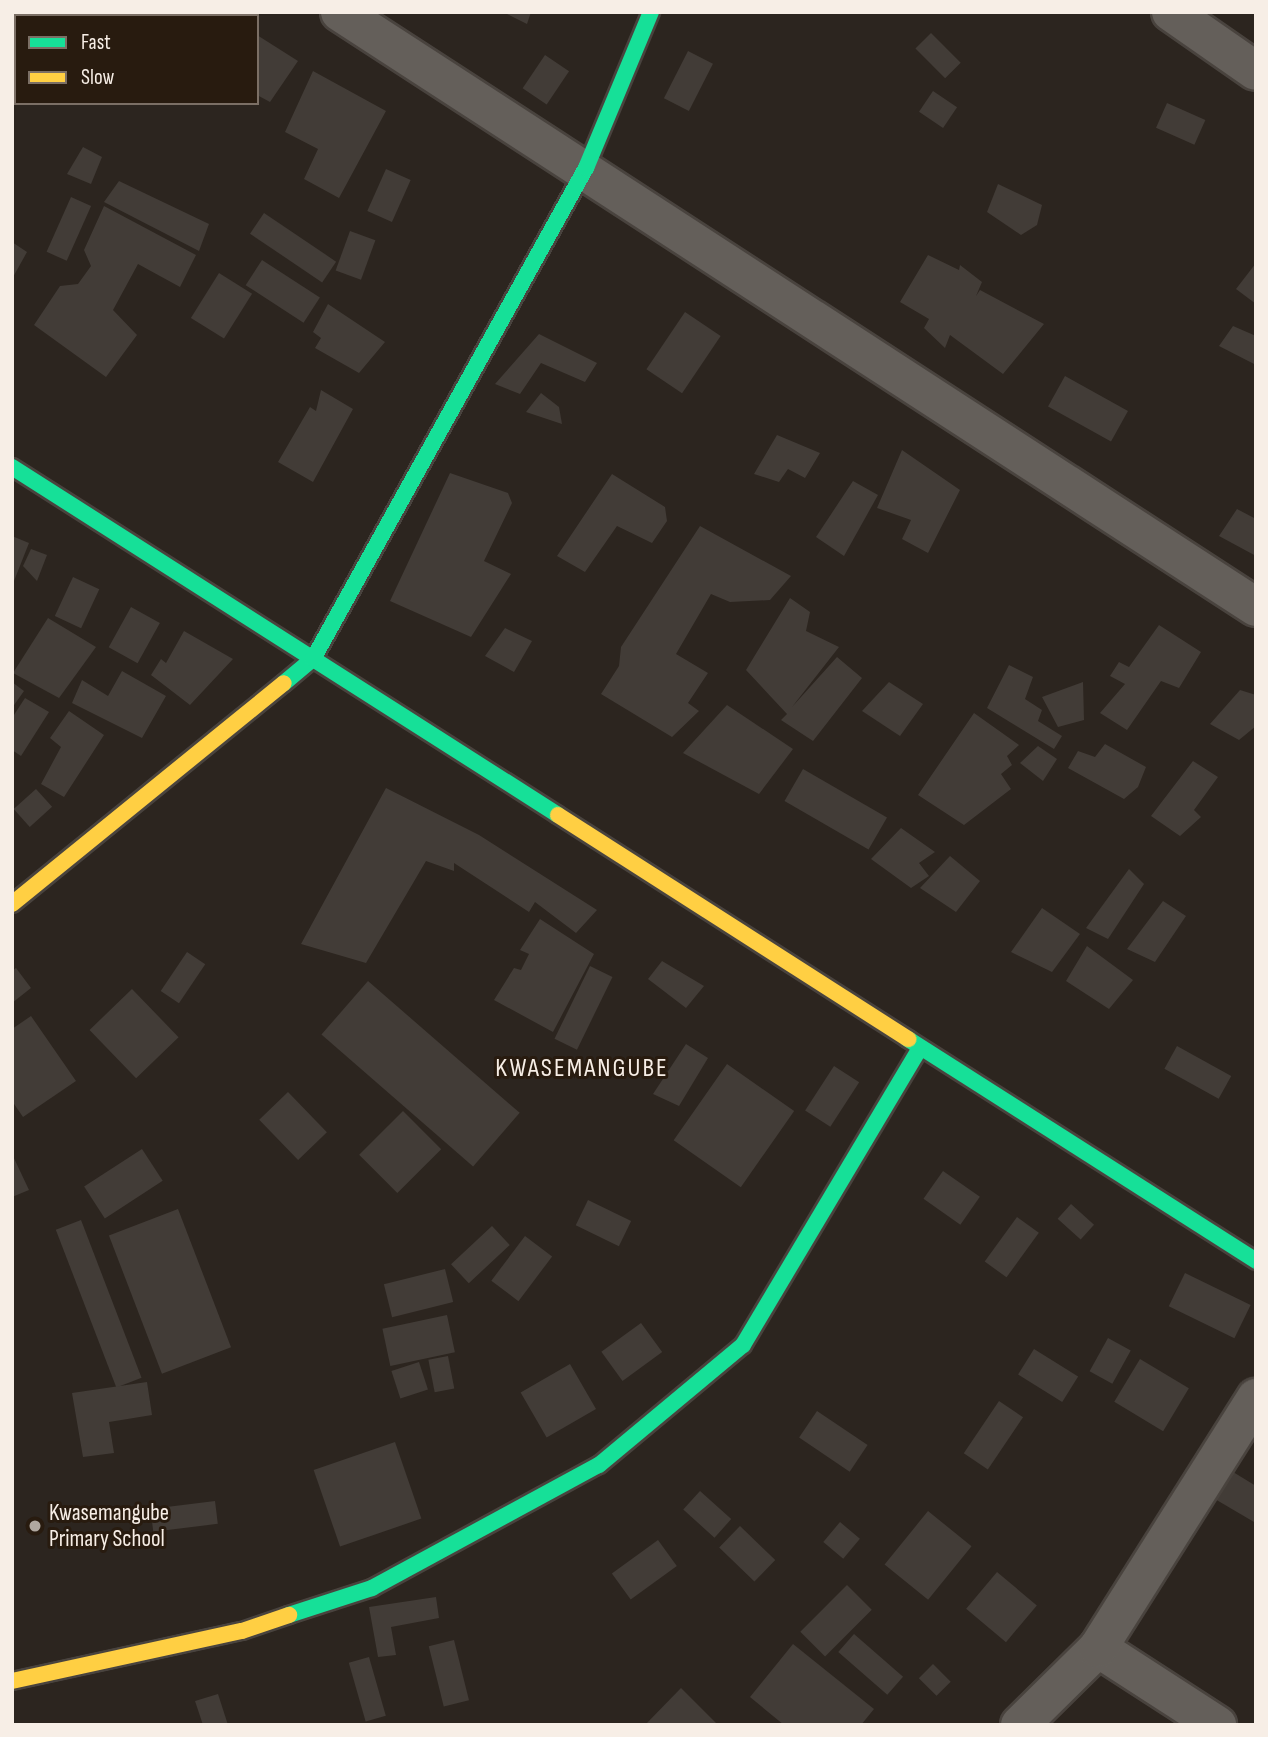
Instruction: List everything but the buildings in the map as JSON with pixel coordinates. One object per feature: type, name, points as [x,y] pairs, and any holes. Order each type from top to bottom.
[{"type":"street","points":[[340,12],[586,168],[1256,607]]},
{"type":"street","points":[[12,904],[313,660],[586,168],[651,12]]},
{"type":"street","points":[[1171,12],[1256,71]]},
{"type":"street","points":[[12,467],[1256,1261]]},
{"type":"street","points":[[12,1681],[242,1631],[372,1588],[599,1465],[743,1345],[920,1048]]},
{"type":"street","points":[[1020,1725],[1098,1648],[1256,1398]]},
{"type":"street","points":[[1098,1648],[1217,1725]]},
{"type":"traffic: fast","points":[[284,683],[313,659],[586,168],[651,12]]},
{"type":"traffic: fast","points":[[12,467],[558,815]]},
{"type":"traffic: fast","points":[[908,1039],[1256,1261]]},
{"type":"traffic: fast","points":[[289,1615],[372,1588],[599,1465],[743,1345],[920,1048]]},
{"type":"traffic: slow","points":[[12,904],[284,683]]},
{"type":"traffic: slow","points":[[558,815],[908,1039]]},
{"type":"traffic: slow","points":[[12,1681],[242,1631],[289,1615]]},
{"type":"place","name":"Kwasemangube Primary School","points":[[35,1526]]},
{"type":"district","name":"KWASEMANGUBE","points":[[582,1069]]}]
